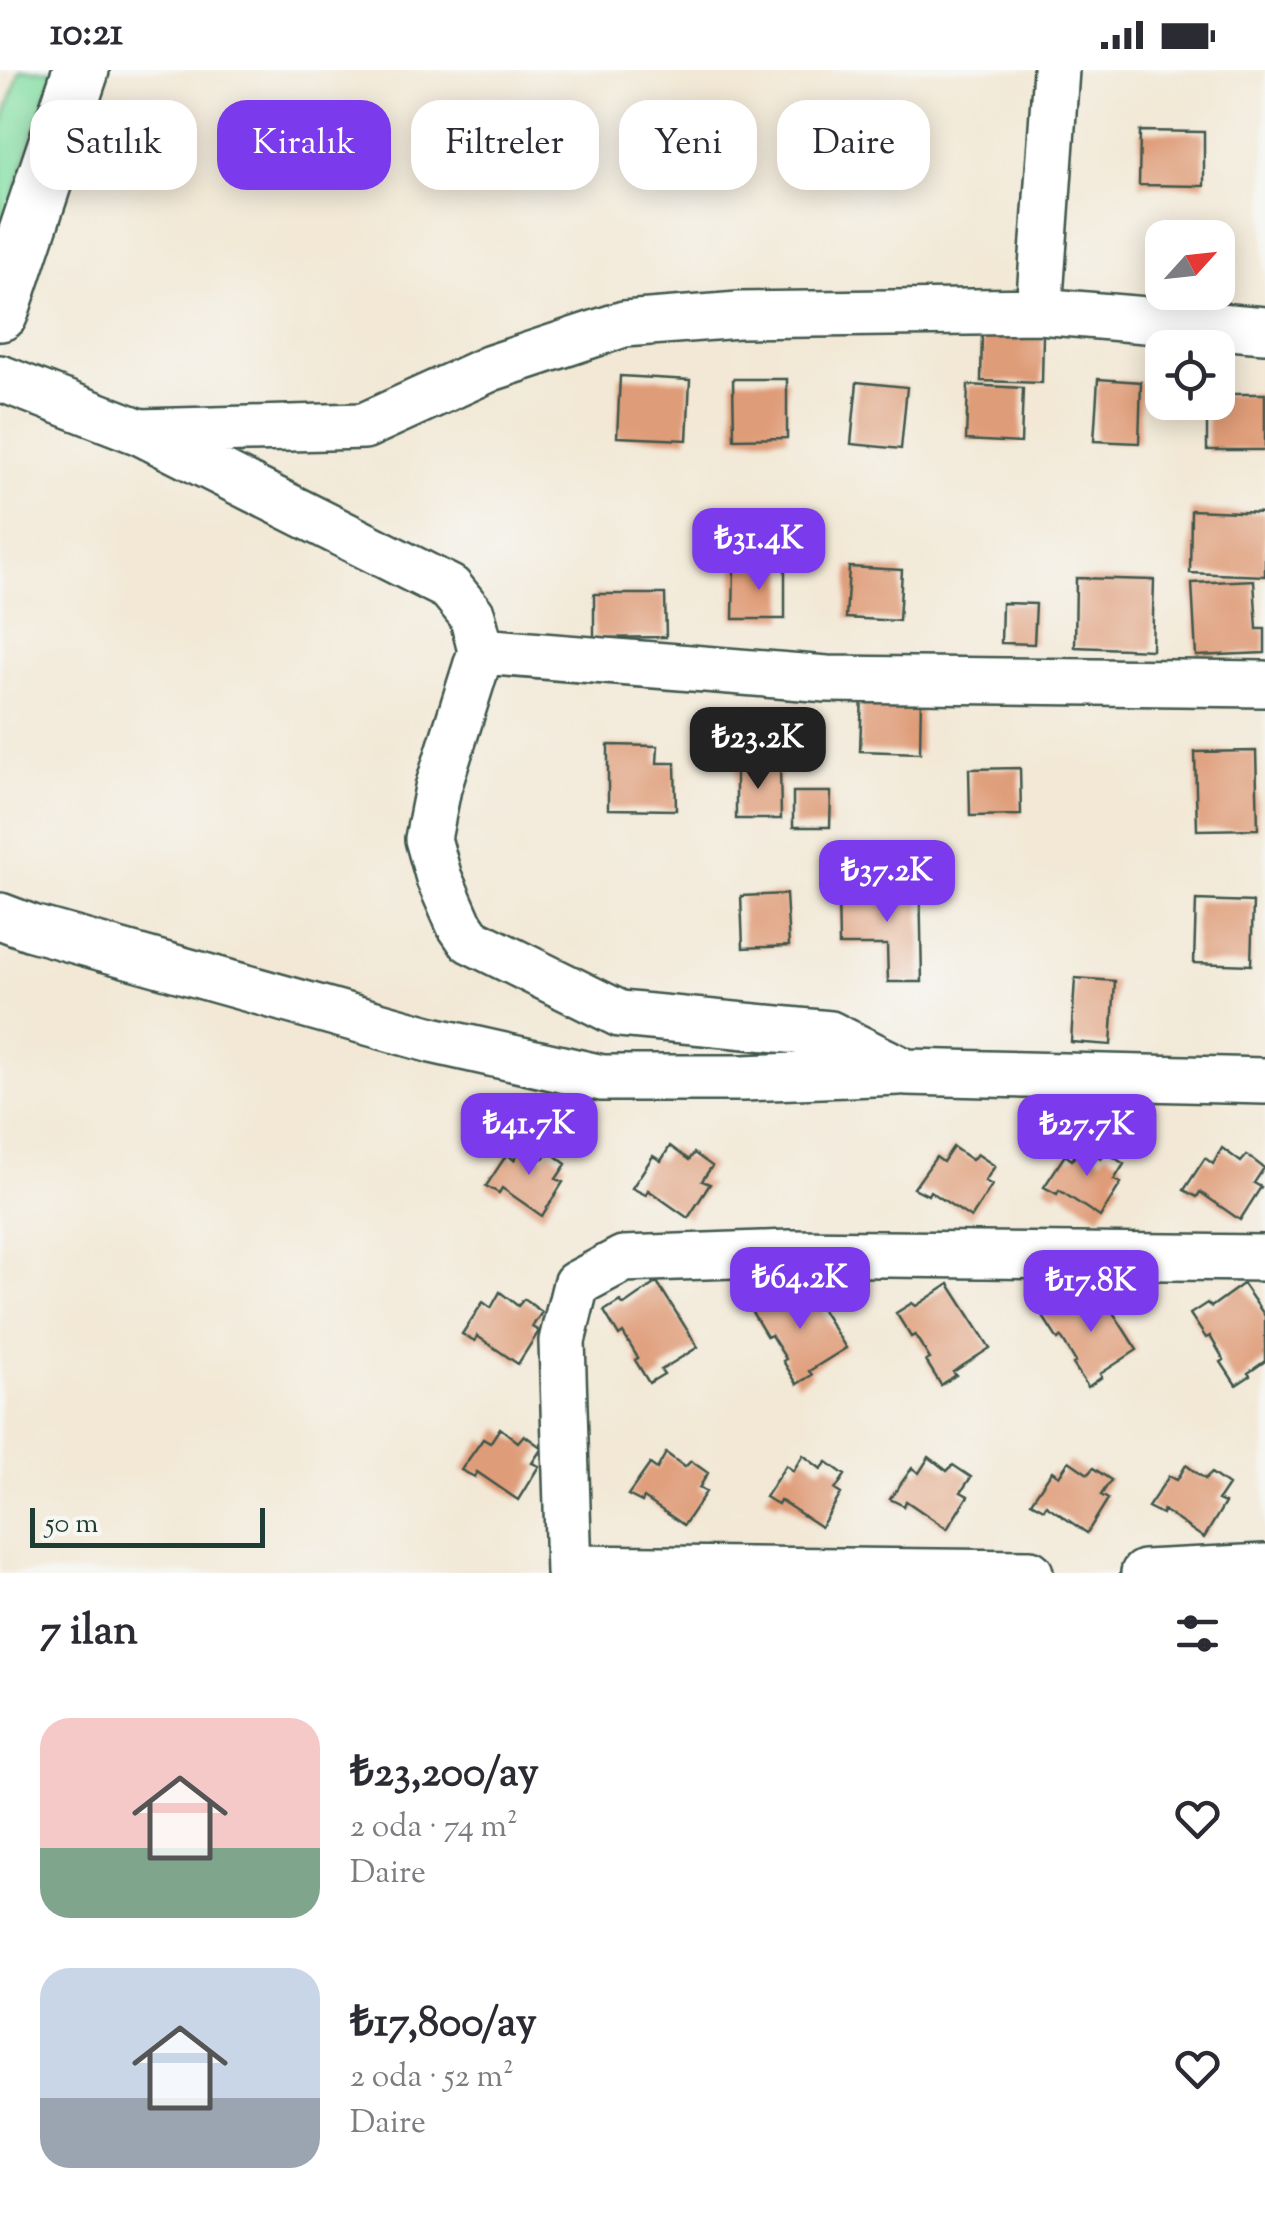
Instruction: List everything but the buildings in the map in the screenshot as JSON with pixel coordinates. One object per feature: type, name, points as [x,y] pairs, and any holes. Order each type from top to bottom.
[{"type":"main road","points":[[0,313],[81,70]]},
{"type":"street","points":[[1038,311],[1056,70]]},
{"type":"street","points":[[140,432],[364,426],[491,368],[624,324],[740,314],[1038,311],[1265,330]]},
{"type":"street","points":[[0,378],[140,432],[450,588],[472,615],[482,651],[438,788],[428,839],[439,878],[470,940],[620,1014],[830,1034],[906,1072]]},
{"type":"street","points":[[482,651],[827,679],[1265,684]]},
{"type":"street","points":[[8,919],[432,1040],[602,1078],[906,1072],[1265,1081]]},
{"type":"street","points":[[1030,1573],[569,1570],[562,1341],[576,1284],[624,1259],[790,1252],[1265,1258]]},
{"type":"street","points":[[1144,1573],[1265,1567]]},
{"type":"green space","points":[[20,70],[54,70],[44,100],[30,100],[30,144],[0,237],[0,130]]}]
